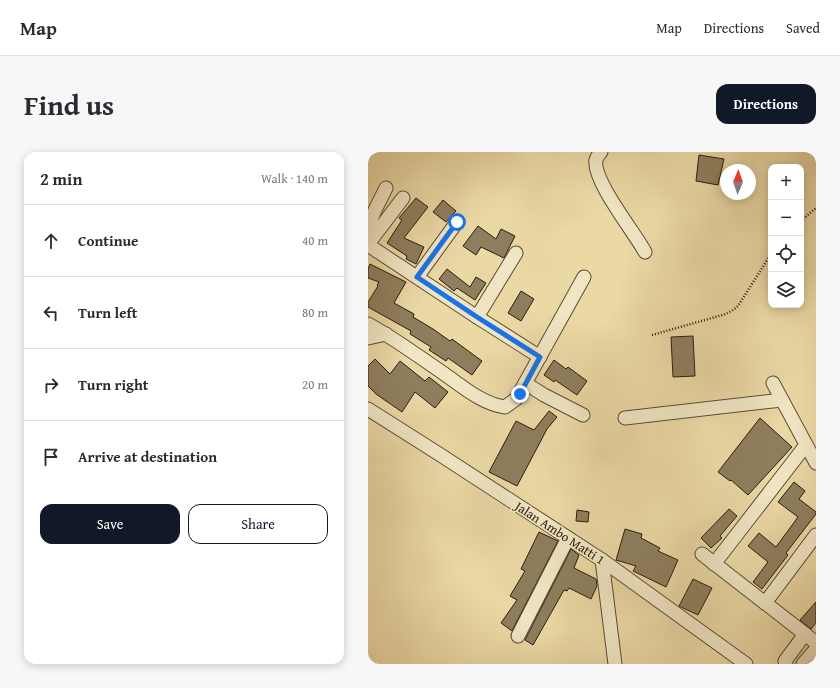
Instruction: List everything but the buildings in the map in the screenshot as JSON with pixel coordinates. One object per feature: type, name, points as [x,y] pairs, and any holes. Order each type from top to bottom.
[{"type":"street","points":[[601,152],[596,159],[598,175],[618,212],[645,252]]},
{"type":"street","points":[[368,227],[386,188]]},
{"type":"street","points":[[403,198],[368,245],[540,357]]},
{"type":"street","points":[[417,277],[457,222]]},
{"type":"street","points":[[477,317],[516,253]]},
{"type":"street","points":[[368,324],[386,334],[471,393],[497,406],[505,407],[516,399],[584,277]]},
{"type":"street","points":[[368,338],[386,334]]},
{"type":"street","points":[[525,383],[582,415]]},
{"type":"street","points":[[773,384],[816,463]]},
{"type":"street","points":[[625,418],[782,400]]},
{"type":"street","name":"Jalan Ambo Matti 1","points":[[368,409],[602,560],[746,664]]},
{"type":"street","points":[[714,564],[806,444]]},
{"type":"street","points":[[765,603],[816,535]]},
{"type":"street","points":[[518,636],[568,538]]},
{"type":"street","points":[[702,554],[816,643]]},
{"type":"street","points":[[602,560],[615,664]]},
{"type":"street","points":[[786,664],[785,661],[805,634]]},
{"type":"street","points":[[803,664],[816,649]]},
{"type":"path","points":[[804,218],[816,208]]},
{"type":"path","points":[[652,335],[726,314],[733,310],[738,306],[768,259]]},
{"type":"route","points":[[457,222],[417,277],[540,357],[520,394]]}]
